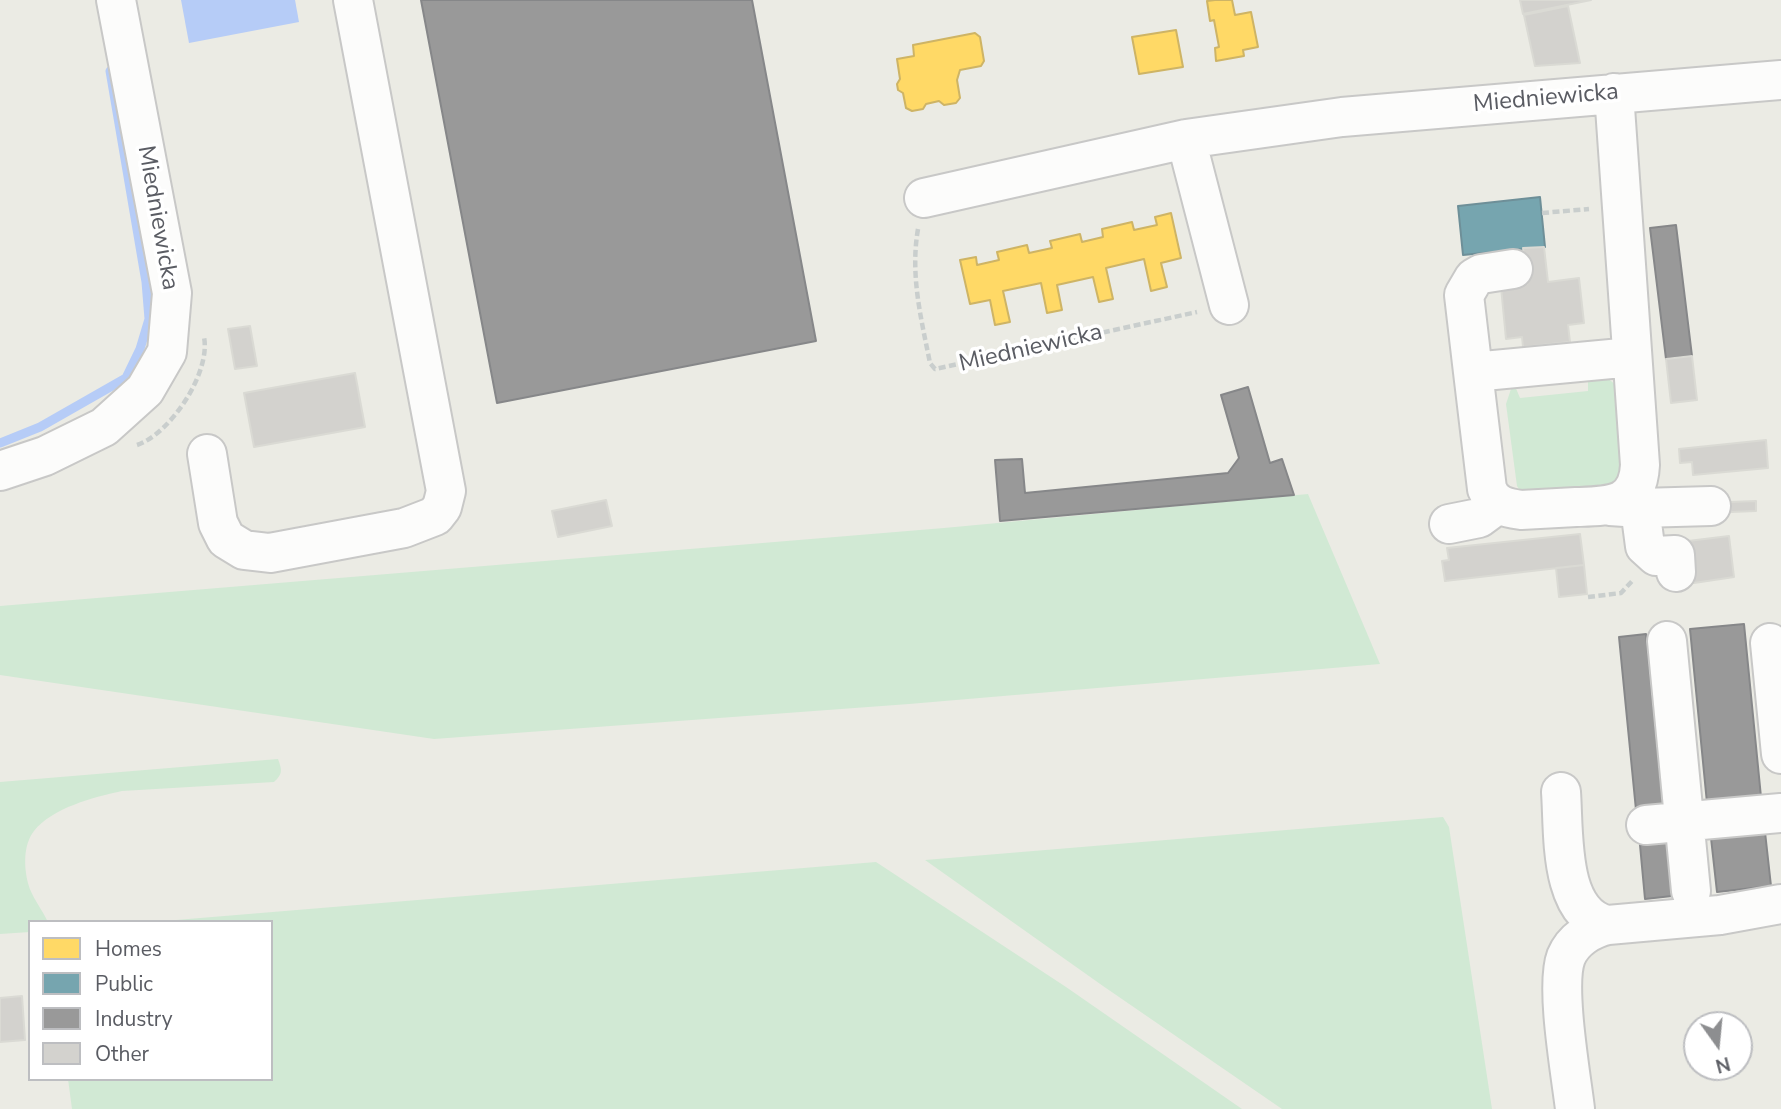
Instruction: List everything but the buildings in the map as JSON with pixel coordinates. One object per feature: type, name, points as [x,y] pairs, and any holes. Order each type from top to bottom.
[{"type":"street","name":"Miedniewicka","points":[[0,471],[45,456],[104,427],[145,390],[167,352],[172,293],[116,0]]},
{"type":"street","points":[[207,454],[218,523],[226,539],[244,550],[270,553],[404,528],[435,516],[442,507],[446,491],[353,0]]},
{"type":"street","name":"Miedniewicka","points":[[924,198],[1186,139],[1342,117],[1781,80]]},
{"type":"street","points":[[1614,93],[1640,472],[1633,490],[1623,500],[1647,549],[1666,564]]},
{"type":"street","points":[[1186,139],[1229,305]]},
{"type":"street","points":[[1513,269],[1481,274],[1474,278],[1464,295],[1487,489],[1498,504],[1521,510],[1711,506]]},
{"type":"street","points":[[1473,372],[1632,357]]},
{"type":"street","points":[[1449,524],[1479,518],[1498,504]]},
{"type":"street","points":[[1667,640],[1692,891]]},
{"type":"street","points":[[1770,643],[1781,754]]},
{"type":"street","points":[[1561,792],[1569,875],[1574,898],[1588,917],[1597,923],[1608,925]]},
{"type":"street","points":[[1646,825],[1781,813]]},
{"type":"street","points":[[1576,1109],[1563,999],[1564,965],[1569,951],[1579,940],[1593,930],[1608,925],[1708,917],[1781,904]]},
{"type":"path","name":"Miedniewicka","points":[[924,198],[914,253],[917,302],[930,363],[935,369],[1229,305]]},
{"type":"path","points":[[1542,213],[1622,206]]},
{"type":"path","points":[[169,420],[189,396]]},
{"type":"path","points":[[1588,597],[1621,593],[1666,564]]},
{"type":"green space","points":[[1606,377],[1621,389],[1630,454],[1616,485],[1554,493],[1552,488],[1545,488],[1542,494],[1521,492],[1517,486],[1506,404],[1511,389],[1515,386],[1520,398],[1588,391],[1588,379]]},
{"type":"green space","points":[[1308,494],[1380,664],[909,704],[434,739],[0,675],[0,606],[944,528]]},
{"type":"green space","points":[[278,759],[281,772],[274,782],[122,791],[87,800],[51,816],[30,837],[25,856],[29,888],[47,920],[28,920],[28,932],[0,934],[0,782]]},
{"type":"green space","points":[[1443,817],[1449,827],[1492,1109],[1282,1109],[925,860]]},
{"type":"green space","points":[[876,862],[1066,987],[1242,1109],[72,1109],[68,1081],[273,1081],[273,920],[176,920]]},
{"type":"water","points":[[181,0],[295,0],[299,22],[189,43]]},
{"type":"waterway","points":[[0,443],[40,427],[126,378],[140,349],[149,319],[146,282],[110,71]]}]
